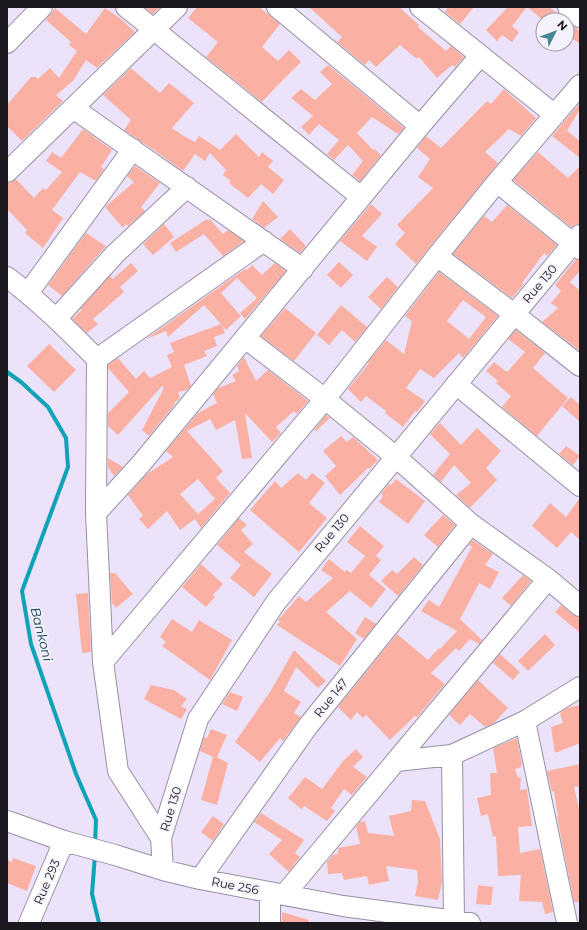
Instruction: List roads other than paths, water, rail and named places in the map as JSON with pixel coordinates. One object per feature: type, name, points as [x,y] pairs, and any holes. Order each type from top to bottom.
[{"type":"street","points":[[7,43],[42,7]]},
{"type":"street","points":[[126,7],[361,197]]},
{"type":"street","points":[[7,172],[177,7]]},
{"type":"street","points":[[277,7],[420,126]]},
{"type":"street","points":[[420,7],[555,115]]},
{"type":"street","points":[[568,7],[580,17]]},
{"type":"street","points":[[96,514],[140,465],[420,126],[480,56]]},
{"type":"street","points":[[103,662],[325,399],[497,182],[580,85]]},
{"type":"street","points":[[73,108],[303,268]]},
{"type":"street","points":[[28,293],[133,149]]},
{"type":"street","points":[[497,182],[578,242]]},
{"type":"street","points":[[57,318],[115,254],[187,187]]},
{"type":"street","points":[[97,359],[264,241]]},
{"type":"street","name":"Rue 130","points":[[163,870],[161,838],[198,719],[276,602],[514,314],[578,242]]},
{"type":"street","points":[[437,256],[580,366]]},
{"type":"street","points":[[7,277],[57,318],[97,359],[96,514],[103,662],[118,771],[161,838]]},
{"type":"street","points":[[245,338],[325,399],[396,457],[471,524],[548,579],[580,606]]},
{"type":"street","points":[[456,384],[580,486]]},
{"type":"street","name":"Rue 147","points":[[200,879],[308,726],[471,524]]},
{"type":"street","points":[[270,923],[277,894],[396,761],[548,579]]},
{"type":"street","points":[[396,761],[452,755],[525,721],[580,688]]},
{"type":"street","points":[[525,721],[567,923]]},
{"type":"street","points":[[452,755],[462,922]]},
{"type":"street","name":"Rue 256","points":[[7,821],[71,843],[163,870],[277,894],[343,915],[462,922]]},
{"type":"street","name":"Rue 293","points":[[29,923],[71,843]]},
{"type":"waterway","name":"Bankoni","points":[[7,372],[21,382],[48,407],[66,438],[68,467],[22,591],[31,644],[76,774],[96,820],[95,844]]},
{"type":"waterway","name":"Bankoni","points":[[95,855],[92,894],[99,923]]}]
